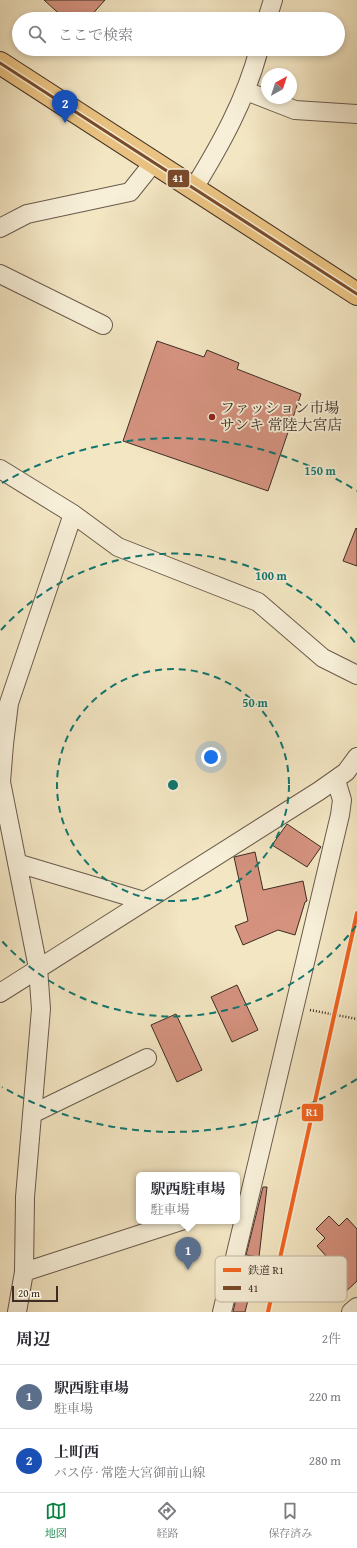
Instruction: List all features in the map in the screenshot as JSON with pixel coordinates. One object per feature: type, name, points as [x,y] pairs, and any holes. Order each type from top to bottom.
[{"type":"main road","points":[[0,63],[357,294]]},
{"type":"street","points":[[269,12],[272,0]]},
{"type":"street","points":[[194,188],[211,160],[246,91],[257,56]]},
{"type":"street","points":[[246,91],[295,110],[357,114]]},
{"type":"street","points":[[0,228],[27,214],[130,192],[154,162]]},
{"type":"street","points":[[0,274],[103,325]]},
{"type":"street","points":[[0,469],[73,514],[118,547],[258,602],[323,658],[357,675]]},
{"type":"street","points":[[18,1312],[24,1272],[25,1197],[40,1010],[38,968],[1,782],[9,703],[73,514]]},
{"type":"street","points":[[0,993],[336,780],[357,757]]},
{"type":"street","points":[[240,1212],[340,815],[342,800],[336,780]]},
{"type":"street","points":[[17,863],[144,901]]},
{"type":"street","points":[[32,1114],[147,1058]]},
{"type":"street","points":[[24,1272],[172,1224]]},
{"type":"street","points":[[232,1256],[238,1224]]},
{"type":"street","points":[[222,1312],[224,1302]]},
{"type":"street","points":[[351,1312],[357,1307]]},
{"type":"path","points":[[304,1009],[357,1019]]},
{"type":"building","points":[[44,0],[105,0],[94,12],[57,12]]},
{"type":"building","name":"ファッション市場 サンキ 常陸大宮店","points":[[157,341],[204,357],[207,350],[239,363],[237,369],[301,394],[268,491],[123,441]]},
{"type":"building","points":[[356,528],[357,529],[357,566],[343,561]]},
{"type":"building","points":[[287,824],[321,847],[307,867],[272,845]]},
{"type":"building","points":[[255,852],[263,890],[303,881],[307,901],[305,902],[295,935],[278,930],[243,945],[235,926],[248,921],[234,857]]},
{"type":"building","points":[[237,985],[258,1030],[232,1042],[211,997]]},
{"type":"building","points":[[176,1014],[202,1070],[177,1082],[151,1025]]},
{"type":"building","points":[[263,1187],[267,1187],[259,1256],[246,1255]]},
{"type":"building","points":[[329,1216],[339,1226],[347,1218],[357,1229],[357,1281],[347,1290],[347,1256],[326,1256],[317,1246],[325,1238],[316,1229]]},
{"type":"building","points":[[235,1302],[248,1302],[245,1312],[233,1312]]},
{"type":"rail line","name":"R1","points":[[280,1256],[357,913]]},
{"type":"rail line","name":"R1","points":[[268,1312],[270,1302]]},
{"type":"transit line","name":"41","points":[[0,63],[357,294]]},
{"type":"place","name":"上町西","points":[[65,123]]},
{"type":"place","name":"ファッション市場 サンキ 常陸大宮店","points":[[212,417]]},
{"type":"place","name":"駅西駐車場","points":[[188,1270]]}]
